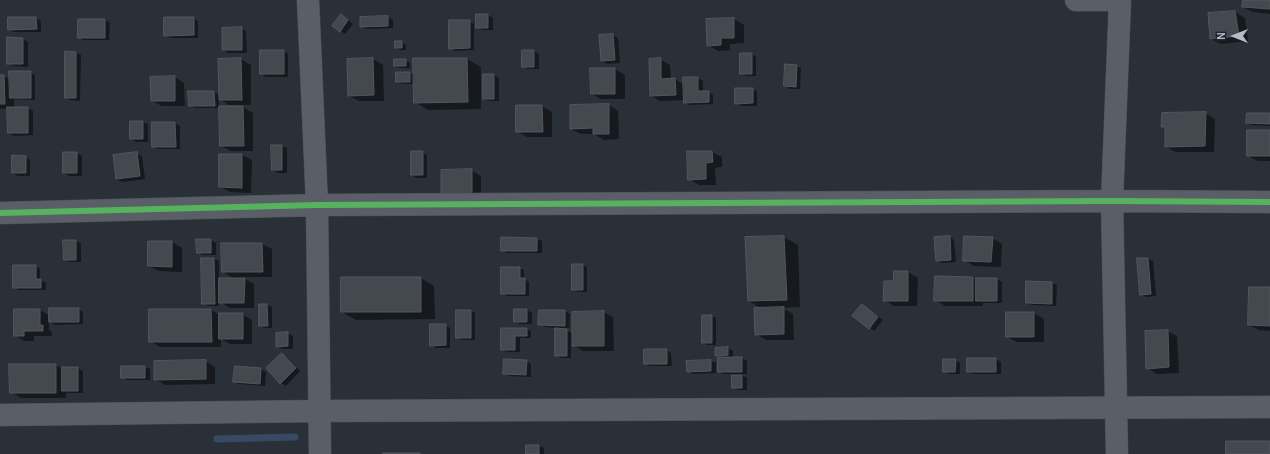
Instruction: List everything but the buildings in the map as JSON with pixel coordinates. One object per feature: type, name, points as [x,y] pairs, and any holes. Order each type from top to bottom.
[{"type":"street","points":[[308,0],[317,205],[320,454]]},
{"type":"street","points":[[1076,0],[1120,0],[1112,200],[1117,454]]},
{"type":"street","points":[[0,213],[317,205],[1112,200],[1270,202]]},
{"type":"street","points":[[0,415],[319,410],[1116,406],[1270,407]]},
{"type":"waterway","points":[[217,439],[295,437]]},
{"type":"cycle path","points":[[0,213],[317,205],[1112,201],[1270,202]]}]
